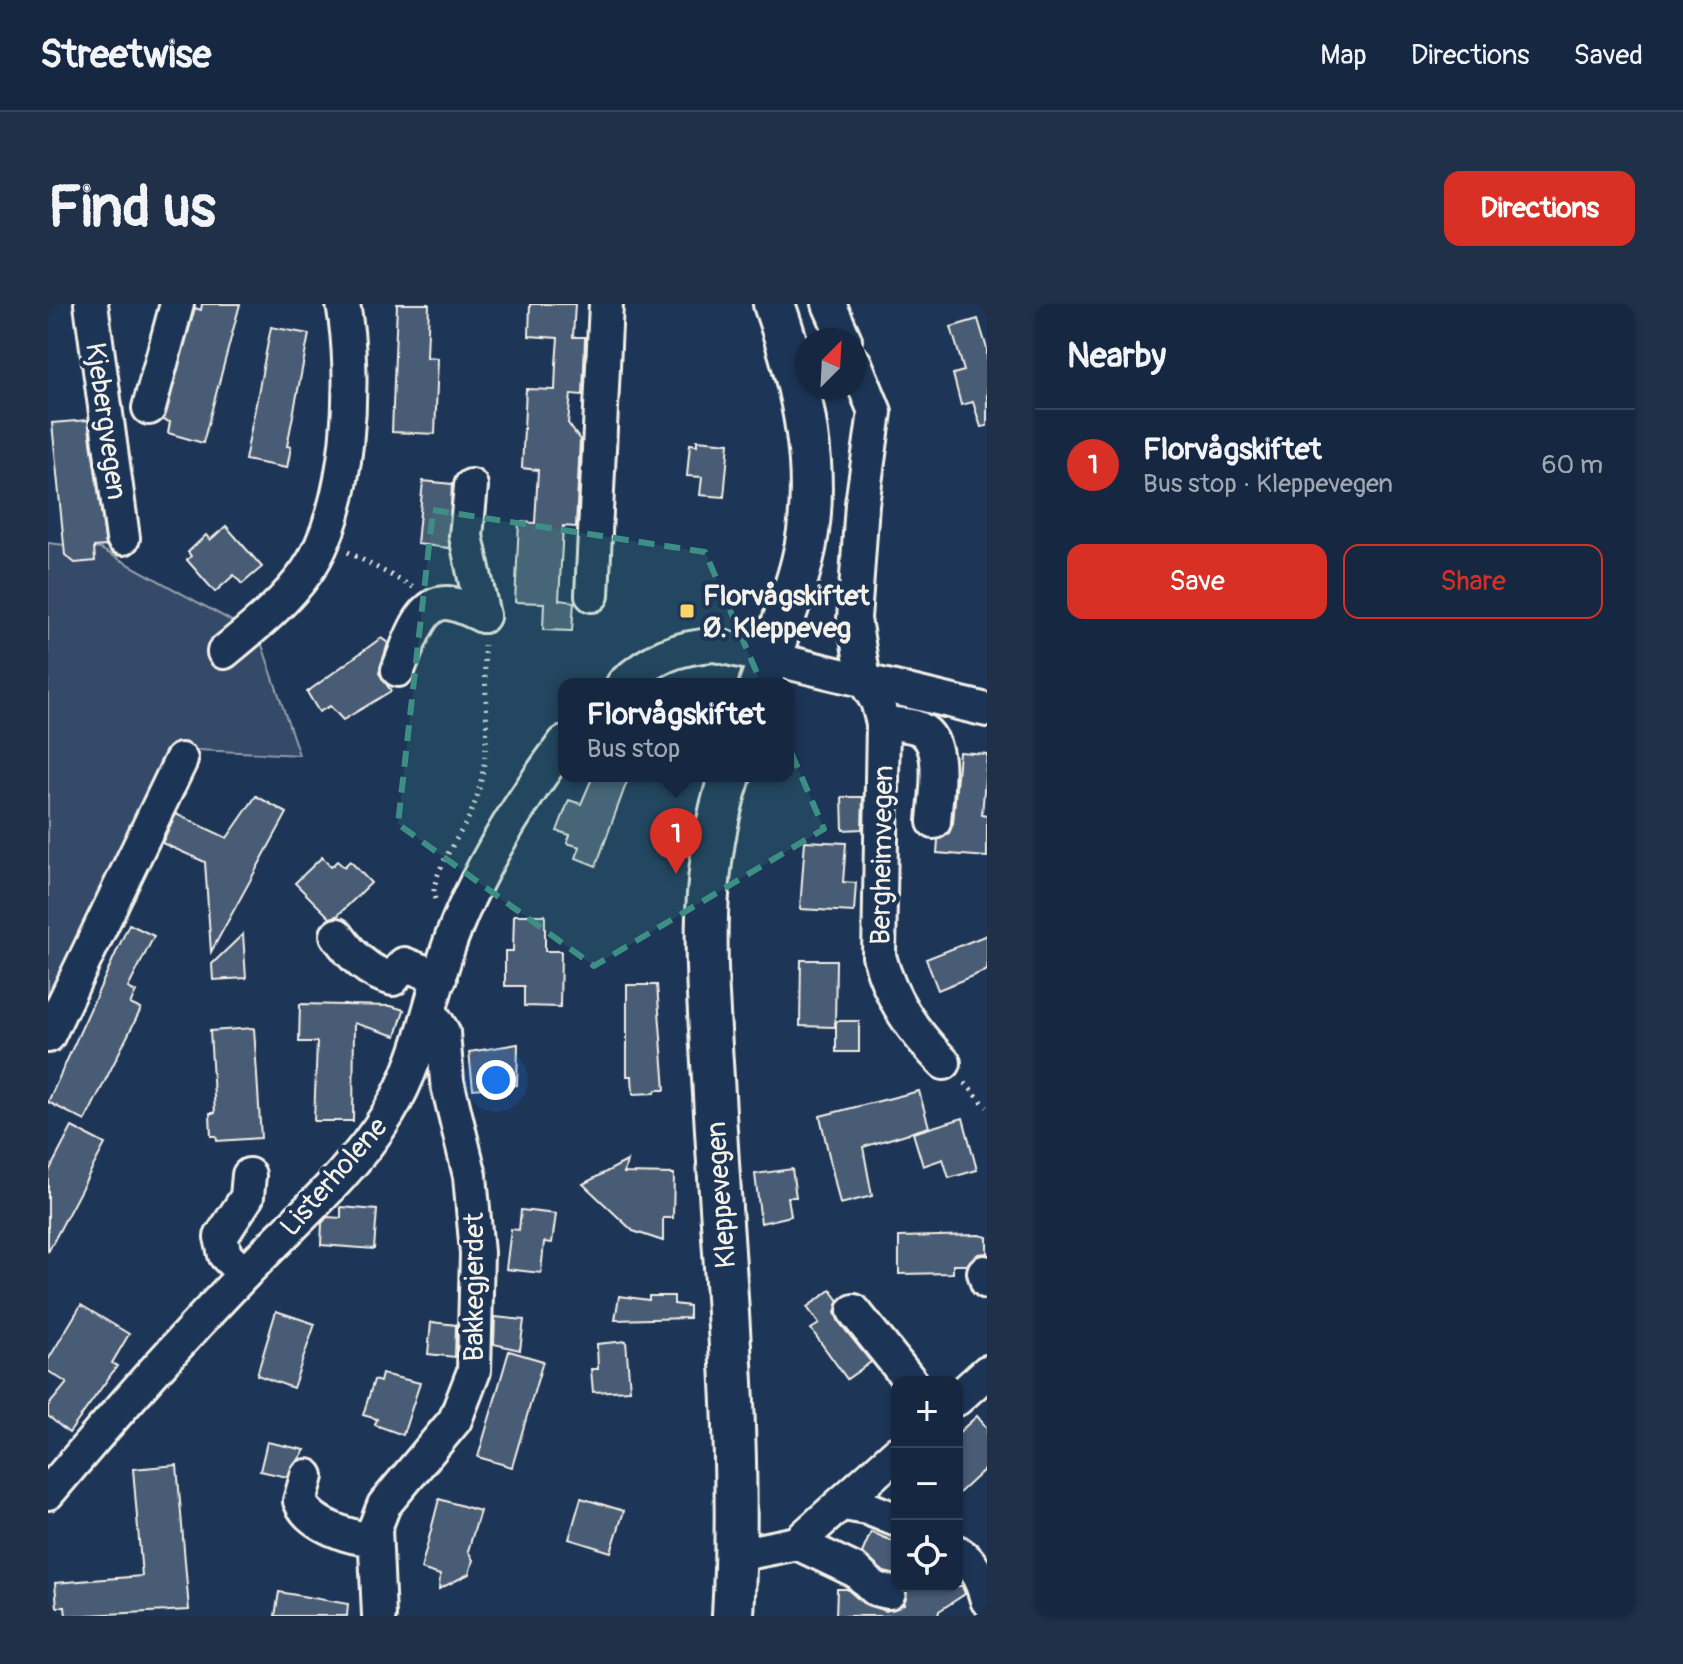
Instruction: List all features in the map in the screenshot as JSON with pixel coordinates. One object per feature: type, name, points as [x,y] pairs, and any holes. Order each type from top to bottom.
[{"type":"main road","points":[[765,670],[803,562],[810,511],[805,419],[774,304]]},
{"type":"main road","name":"Kleppevegen","points":[[729,782],[705,902],[707,1016],[732,1366],[737,1555],[733,1616]]},
{"type":"street","name":"Kjebergvegen","points":[[91,304],[123,538]]},
{"type":"street","name":"Kjebergvegen","points":[[149,408],[177,304]]},
{"type":"street","points":[[224,652],[273,611],[307,572],[325,540],[344,458],[348,328],[343,304]]},
{"type":"street","points":[[592,595],[606,304]]},
{"type":"street","points":[[829,304],[840,328]]},
{"type":"street","name":"Bergheimvegen","points":[[867,392],[875,412],[862,504],[854,619],[864,680],[877,701],[883,723],[879,956],[886,984],[900,1012],[944,1063]]},
{"type":"street","points":[[398,670],[421,620],[442,603],[483,616],[466,536],[471,486]]},
{"type":"street","points":[[632,678],[684,646],[715,645],[765,670],[864,680],[987,710]]},
{"type":"street","name":"Bergheimvegen","points":[[883,723],[916,727],[931,741],[937,765],[934,822]]},
{"type":"street","name":"Listerholene","points":[[48,1493],[119,1409],[334,1182],[388,1114],[430,1011],[451,940],[475,888],[558,751]]},
{"type":"street","points":[[48,1036],[181,760]]},
{"type":"street","points":[[337,935],[363,965],[384,977],[393,979],[404,964],[440,978]]},
{"type":"street","name":"Bakkegjerdet","points":[[379,1616],[375,1539],[384,1505],[455,1420],[474,1371],[477,1253],[470,1176],[447,1081],[443,1032],[430,1011]]},
{"type":"street","name":"Listerholene","points":[[244,1274],[225,1255],[221,1237],[247,1197],[249,1175]]},
{"type":"street","points":[[854,1311],[906,1376]]},
{"type":"street","points":[[963,1394],[987,1372]]},
{"type":"street","points":[[737,1555],[797,1543],[891,1459]]},
{"type":"street","points":[[307,1476],[300,1501],[310,1515],[353,1537],[375,1539]]},
{"type":"street","points":[[844,1504],[867,1508],[891,1518]]},
{"type":"street","points":[[797,1543],[856,1571],[875,1589],[889,1592]]},
{"type":"street","points":[[963,1556],[980,1579],[987,1600]]},
{"type":"path","points":[[325,540],[442,603]]},
{"type":"path","points":[[451,940],[433,894],[444,863],[470,815],[484,765],[488,695],[483,616]]},
{"type":"highlighted area","points":[[433,510],[705,552],[824,829],[594,966],[398,824]]},
{"type":"shaded area","points":[[48,543],[101,549],[259,636],[299,755],[197,750],[97,895],[48,995]]},
{"type":"building","points":[[202,304],[240,304],[203,443],[168,433],[170,422],[163,420],[195,308],[201,310]]},
{"type":"building","points":[[397,304],[429,304],[427,357],[438,358],[435,434],[392,432]]},
{"type":"building","points":[[530,304],[575,304],[573,337],[585,337],[583,395],[571,394],[568,423],[580,440],[576,527],[563,526],[559,600],[574,602],[572,631],[543,630],[544,603],[515,602],[519,522],[535,523],[538,470],[522,468],[526,389],[555,390],[558,338],[529,336]]},
{"type":"building","points":[[978,319],[987,349],[987,426],[981,427],[973,402],[961,405],[953,374],[964,371],[951,327]]},
{"type":"building","points":[[271,327],[309,334],[287,446],[291,447],[287,468],[245,460]]},
{"type":"building","points":[[88,420],[106,546],[94,547],[95,561],[75,563],[65,555],[52,423]]},
{"type":"building","points":[[697,440],[729,443],[724,497],[700,495],[702,477],[687,476],[690,444],[697,445]]},
{"type":"building","points":[[423,481],[452,484],[449,548],[417,544]]},
{"type":"building","points":[[226,526],[262,567],[242,584],[234,575],[215,592],[187,560],[191,556],[188,552],[206,535],[210,540]]},
{"type":"building","points":[[381,638],[388,643],[379,673],[391,691],[343,720],[330,706],[319,712],[307,692]]},
{"type":"building","points":[[959,752],[987,754],[982,815],[987,816],[987,857],[937,853],[938,840],[949,833],[953,824]]},
{"type":"building","points":[[590,782],[627,782],[596,866],[576,858],[580,847],[567,843],[570,835],[557,831],[569,800],[581,804]]},
{"type":"building","points":[[256,796],[287,813],[211,952],[205,862],[162,843],[176,814],[227,838]]},
{"type":"building","points":[[842,797],[863,797],[862,829],[843,830]]},
{"type":"building","points":[[805,841],[846,843],[843,882],[856,883],[854,912],[800,909]]},
{"type":"building","points":[[322,857],[331,867],[337,861],[344,867],[350,861],[371,883],[337,916],[330,918],[295,883]]},
{"type":"building","points":[[514,915],[545,915],[545,951],[561,951],[560,1007],[524,1006],[524,986],[505,986],[505,951],[513,951]]},
{"type":"building","points":[[129,924],[154,936],[128,988],[136,992],[130,1004],[141,1009],[85,1121],[48,1102]]},
{"type":"building","points":[[243,934],[246,978],[213,980],[212,964]]},
{"type":"building","points":[[987,935],[987,970],[938,990],[926,959]]},
{"type":"building","points":[[801,960],[836,960],[835,1027],[800,1026]]},
{"type":"building","points":[[627,985],[657,985],[665,1090],[633,1094],[632,1076],[627,1076]]},
{"type":"building","points":[[300,1004],[391,1006],[404,1010],[396,1036],[354,1023],[353,1121],[314,1121],[317,1042],[299,1042]]},
{"type":"building","points":[[836,1021],[859,1021],[859,1052],[836,1052]]},
{"type":"building","points":[[254,1028],[261,1138],[217,1141],[216,1136],[211,1136],[210,1113],[215,1113],[210,1031]]},
{"type":"building","points":[[518,1044],[517,1085],[473,1089],[469,1052]]},
{"type":"building","points":[[919,1091],[929,1127],[863,1147],[872,1196],[840,1204],[820,1116]]},
{"type":"building","points":[[963,1118],[977,1170],[949,1178],[943,1159],[923,1166],[913,1133]]},
{"type":"building","points":[[72,1127],[105,1144],[48,1252],[48,1173]]},
{"type":"building","points":[[627,1161],[624,1173],[674,1174],[673,1218],[663,1218],[663,1241],[633,1231],[583,1184]]},
{"type":"building","points":[[792,1169],[796,1197],[788,1197],[791,1216],[761,1223],[755,1174]]},
{"type":"building","points":[[341,1207],[377,1210],[374,1249],[321,1245],[322,1223],[327,1217],[341,1218]]},
{"type":"building","points":[[521,1210],[556,1214],[552,1243],[544,1242],[541,1273],[506,1269],[511,1229],[519,1230]]},
{"type":"building","points":[[899,1237],[987,1237],[987,1253],[978,1254],[967,1265],[953,1265],[953,1273],[899,1274]]},
{"type":"building","points":[[831,1290],[839,1301],[835,1313],[839,1322],[871,1362],[847,1379],[811,1329],[819,1324],[807,1307]]},
{"type":"building","points":[[619,1296],[649,1300],[649,1296],[674,1296],[674,1304],[689,1306],[689,1318],[615,1320]]},
{"type":"building","points":[[81,1305],[129,1334],[112,1363],[117,1366],[69,1433],[48,1416],[48,1406],[67,1383],[48,1371],[48,1360]]},
{"type":"building","points":[[276,1311],[315,1324],[293,1388],[257,1375]]},
{"type":"building","points":[[495,1317],[524,1320],[520,1350],[494,1344]]},
{"type":"building","points":[[431,1322],[456,1325],[455,1357],[428,1354]]},
{"type":"building","points":[[626,1341],[630,1390],[593,1392],[591,1369],[598,1369],[597,1344]]},
{"type":"building","points":[[509,1351],[543,1361],[512,1467],[478,1457]]},
{"type":"building","points":[[382,1374],[420,1383],[403,1435],[375,1425],[377,1419],[363,1415],[374,1380],[380,1382]]},
{"type":"building","points":[[977,1416],[987,1428],[987,1467],[963,1489],[963,1448],[963,1429]]},
{"type":"building","points":[[267,1442],[305,1450],[287,1477],[260,1471]]},
{"type":"building","points":[[177,1465],[189,1610],[66,1616],[65,1607],[57,1607],[55,1583],[142,1576],[133,1469]]},
{"type":"building","points":[[581,1498],[624,1511],[611,1552],[569,1539]]},
{"type":"building","points":[[439,1499],[480,1511],[468,1551],[473,1560],[469,1574],[439,1589],[440,1575],[421,1569]]},
{"type":"building","points":[[871,1532],[891,1540],[891,1574],[884,1572],[862,1553]]},
{"type":"building","points":[[837,1589],[847,1589],[863,1603],[886,1611],[904,1604],[906,1592],[963,1592],[963,1589],[965,1594],[939,1611],[938,1616],[836,1616]]},
{"type":"building","points":[[279,1592],[348,1604],[347,1616],[275,1616]]},
{"type":"place","name":"Florvågskiftet Ø. Kleppeveg","points":[[687,611]]},
{"type":"place","name":"Florvågskiftet","points":[[676,874]]}]
